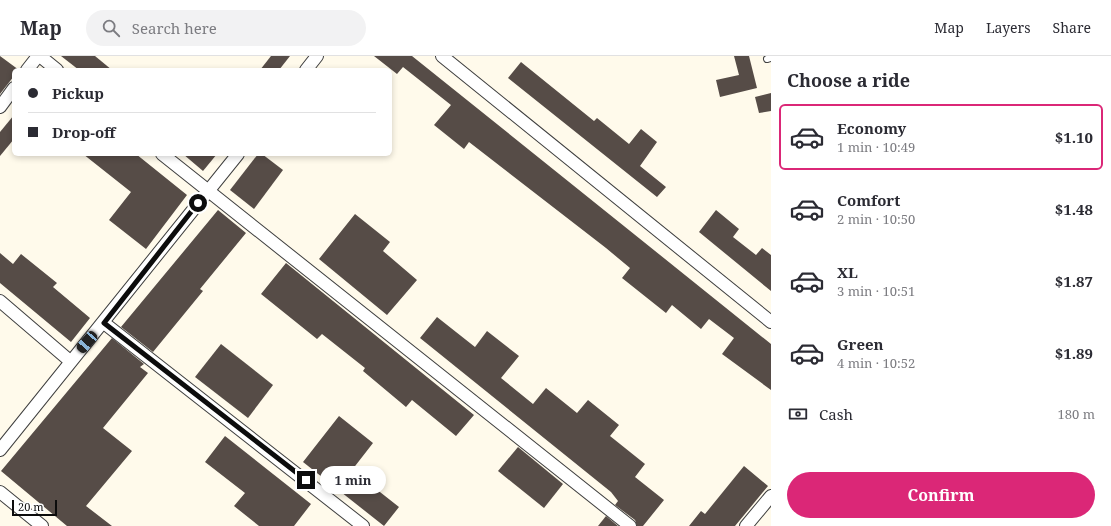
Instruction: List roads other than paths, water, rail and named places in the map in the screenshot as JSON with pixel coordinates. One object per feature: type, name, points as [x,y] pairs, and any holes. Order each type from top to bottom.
[{"type":"street","points":[[30,68],[39,56],[54,68]]},
{"type":"street","points":[[308,68],[317,56]]},
{"type":"street","points":[[442,56],[771,322]]},
{"type":"street","points":[[0,106],[12,91]]},
{"type":"street","points":[[164,156],[630,526]]},
{"type":"street","points":[[0,450],[70,361],[104,323],[236,156]]},
{"type":"street","points":[[0,301],[70,361]]},
{"type":"street","points":[[104,323],[363,526]]},
{"type":"street","points":[[0,492],[42,526]]},
{"type":"street","points":[[746,526],[771,496]]}]
